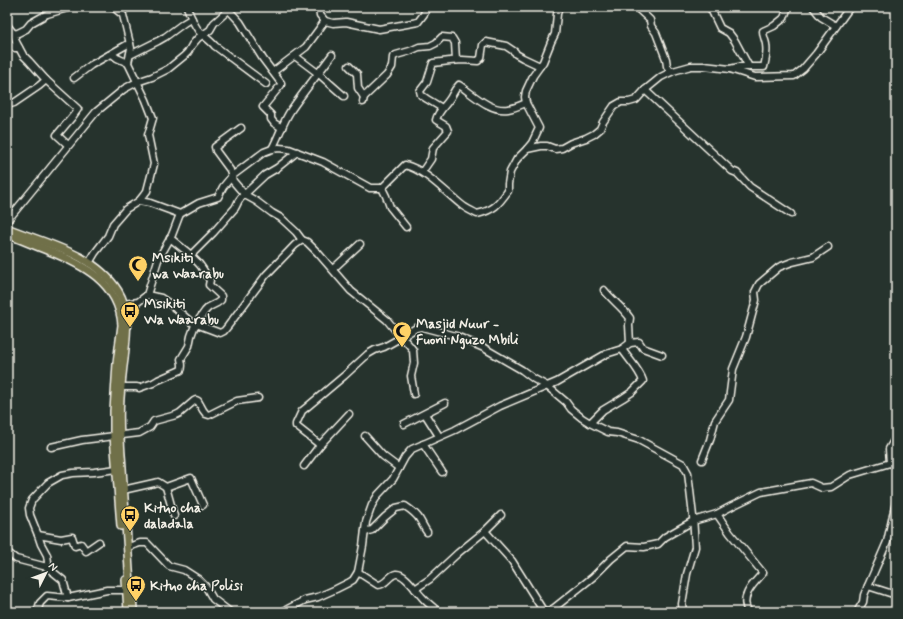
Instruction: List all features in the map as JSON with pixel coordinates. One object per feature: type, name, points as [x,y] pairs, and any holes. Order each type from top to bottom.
[{"type":"main road","points":[[7,228],[66,250],[89,263],[110,281],[118,291],[124,304],[127,327],[117,436],[133,612]]},
{"type":"main road","points":[[7,234],[76,263],[104,283],[119,308],[122,325],[115,392],[117,469],[128,612]]},
{"type":"street","points":[[45,7],[47,14]]},
{"type":"street","points":[[10,35],[26,29],[31,22],[47,14],[71,7]]},
{"type":"street","points":[[116,9],[130,7]]},
{"type":"street","points":[[187,7],[198,30],[203,35],[215,46],[266,84]]},
{"type":"street","points":[[305,7],[320,8],[320,15],[325,21],[333,23],[346,22],[379,29],[418,22],[424,14],[426,7]]},
{"type":"street","points":[[124,304],[138,302],[147,295],[158,260],[170,238],[180,214],[199,203],[218,197],[223,187],[232,176],[264,152],[272,149],[289,149],[323,162],[370,188],[382,188],[405,165],[422,172],[464,206],[477,214],[485,212],[498,204],[508,191],[510,172],[517,159],[532,143],[538,128],[526,103],[526,91],[533,76],[543,62],[555,34],[559,7]]},
{"type":"street","points":[[636,7],[650,20],[651,26],[656,33],[666,59],[667,66],[671,72]]},
{"type":"street","points":[[710,7],[720,28],[729,33],[735,41],[749,67]]},
{"type":"street","points":[[730,69],[739,67],[764,67],[766,48],[766,42],[763,35],[764,31],[774,26],[784,18],[788,7]]},
{"type":"street","points":[[813,7],[821,17],[836,26]]},
{"type":"street","points":[[527,149],[541,146],[547,146],[555,149],[562,148],[594,134],[600,129],[614,106],[621,102],[636,100],[645,90],[661,77],[671,72],[691,66],[730,69],[755,78],[794,76],[803,69],[816,54],[850,7]]},
{"type":"street","points":[[7,221],[96,112],[115,95],[137,82],[168,69],[188,52],[198,38],[210,30],[214,23],[229,8],[240,22],[281,85],[262,107],[271,115],[271,120],[282,128]]},
{"type":"street","points":[[89,263],[95,252],[108,236],[113,224],[126,209],[139,201],[147,191],[154,164],[148,135],[153,118],[128,63],[131,48],[130,43],[123,15],[116,9]]},
{"type":"street","points":[[130,55],[162,39],[192,19]]},
{"type":"street","points":[[273,72],[306,47],[325,21]]},
{"type":"street","points":[[7,25],[10,35],[23,55],[46,80],[78,109],[57,135],[68,145]]},
{"type":"street","points":[[349,66],[357,74],[358,88],[364,99],[387,75],[392,67],[393,57],[396,55],[419,47],[430,46],[442,37],[452,38],[455,43],[456,60]]},
{"type":"street","points":[[442,108],[420,95],[420,91],[427,82],[433,64],[456,60],[478,61],[481,58],[483,45],[486,42],[506,46],[516,54],[540,66]]},
{"type":"street","points":[[74,78],[91,64],[130,43]]},
{"type":"street","points":[[7,48],[12,46],[19,48]]},
{"type":"street","points":[[106,56],[112,54],[116,58],[128,63]]},
{"type":"street","points":[[272,149],[282,125],[291,110],[332,55]]},
{"type":"street","points":[[295,56],[344,96]]},
{"type":"street","points":[[7,105],[14,103],[46,80]]},
{"type":"street","points":[[422,172],[431,159],[433,148],[448,131],[446,126],[436,120],[436,117],[452,96],[453,91],[459,85],[490,107],[502,110],[526,103]]},
{"type":"street","points":[[645,90],[750,187],[791,214]]},
{"type":"street","points":[[241,128],[215,148],[230,170],[233,182],[245,195],[256,200],[296,232],[302,240],[310,245],[333,269],[351,291],[384,317],[410,346],[414,363],[411,376],[414,394]]},
{"type":"street","points":[[191,255],[213,233],[246,193],[265,175],[277,168],[297,152]]},
{"type":"street","points":[[382,188],[390,207],[406,227]]},
{"type":"street","points":[[139,201],[180,214]]},
{"type":"street","points":[[121,387],[137,386],[139,388],[181,370],[181,359],[189,346],[196,323],[209,307],[221,300],[221,296],[209,285],[210,280],[191,255],[170,238]]},
{"type":"street","points":[[147,295],[161,298],[191,322],[220,333],[224,330],[266,275],[295,245],[302,240]]},
{"type":"street","points":[[333,269],[360,244]]},
{"type":"street","points":[[702,460],[715,422],[729,400],[733,369],[746,337],[756,300],[755,292],[759,284],[779,267],[813,257],[828,247]]},
{"type":"street","points":[[604,290],[610,298],[627,313],[630,318],[630,343]]},
{"type":"street","points":[[320,445],[296,426],[302,411],[368,354],[384,347],[412,330],[422,327],[456,336],[484,348],[547,386],[566,402],[571,409],[590,423],[608,432],[617,433],[639,440],[683,464],[688,473],[694,516],[695,547],[687,574],[682,604],[683,612]]},
{"type":"street","points":[[282,612],[305,600],[318,597],[353,580],[358,572],[366,522],[372,505],[378,495],[393,478],[405,456],[412,449],[455,430],[490,411],[556,382],[606,354],[622,349],[630,343],[639,342],[643,348],[662,355]]},
{"type":"street","points":[[590,423],[603,410],[632,392],[643,381],[635,365],[622,349]]},
{"type":"street","points":[[52,446],[82,440],[139,433],[150,427],[154,421],[176,415],[185,410],[194,401],[198,401],[206,414],[209,415],[237,401],[258,398]]},
{"type":"street","points":[[404,424],[445,403]]},
{"type":"street","points":[[304,466],[320,445],[349,414]]},
{"type":"street","points":[[425,414],[440,436]]},
{"type":"street","points":[[365,436],[384,456],[399,468]]},
{"type":"street","points":[[549,612],[593,577],[627,546],[644,547],[658,544],[665,537],[693,521],[717,514],[761,492],[811,483],[822,488],[830,486],[850,475],[893,465],[889,449],[896,437]]},
{"type":"street","points":[[422,444],[442,472]]},
{"type":"street","points":[[47,567],[48,562],[46,555],[30,515],[29,508],[32,500],[54,479],[62,476],[73,473],[117,469]]},
{"type":"street","points":[[166,487],[191,478],[203,505]]},
{"type":"street","points":[[123,490],[158,482],[166,487],[174,516]]},
{"type":"street","points":[[857,612],[863,602],[864,595],[887,542],[896,502]]},
{"type":"street","points":[[365,532],[372,530],[396,508],[405,506],[417,516],[427,532]]},
{"type":"street","points":[[717,514],[730,533],[763,573],[750,588],[745,597],[745,604],[749,612]]},
{"type":"street","points":[[415,589],[430,579],[501,515]]},
{"type":"street","points":[[485,531],[512,561],[544,612]]},
{"type":"street","points":[[38,535],[61,539],[72,537],[75,546],[81,544],[86,551],[99,542]]},
{"type":"street","points":[[128,546],[147,543],[169,566],[184,570],[198,579],[206,587],[213,599],[230,612]]},
{"type":"street","points":[[7,552],[16,559],[47,567],[63,580],[68,598]]},
{"type":"street","points":[[358,572],[378,585],[381,585],[394,574],[402,575],[423,598],[439,612]]},
{"type":"street","points":[[868,586],[896,595]]},
{"type":"street","points":[[37,612],[40,603],[47,596],[68,598],[106,590],[126,590]]},
{"type":"place","name":"Msikiti wa Waarabu","points":[[138,282]]},
{"type":"place","name":"Msikiti Wa Waarabu","points":[[130,328]]},
{"type":"place","name":"Masjid Nuur - Fuoni Nguzo Mbili","points":[[402,348]]},
{"type":"place","name":"Kituo cha daladala","points":[[130,532]]},
{"type":"place","name":"Kituo cha Polisi","points":[[136,602]]}]
